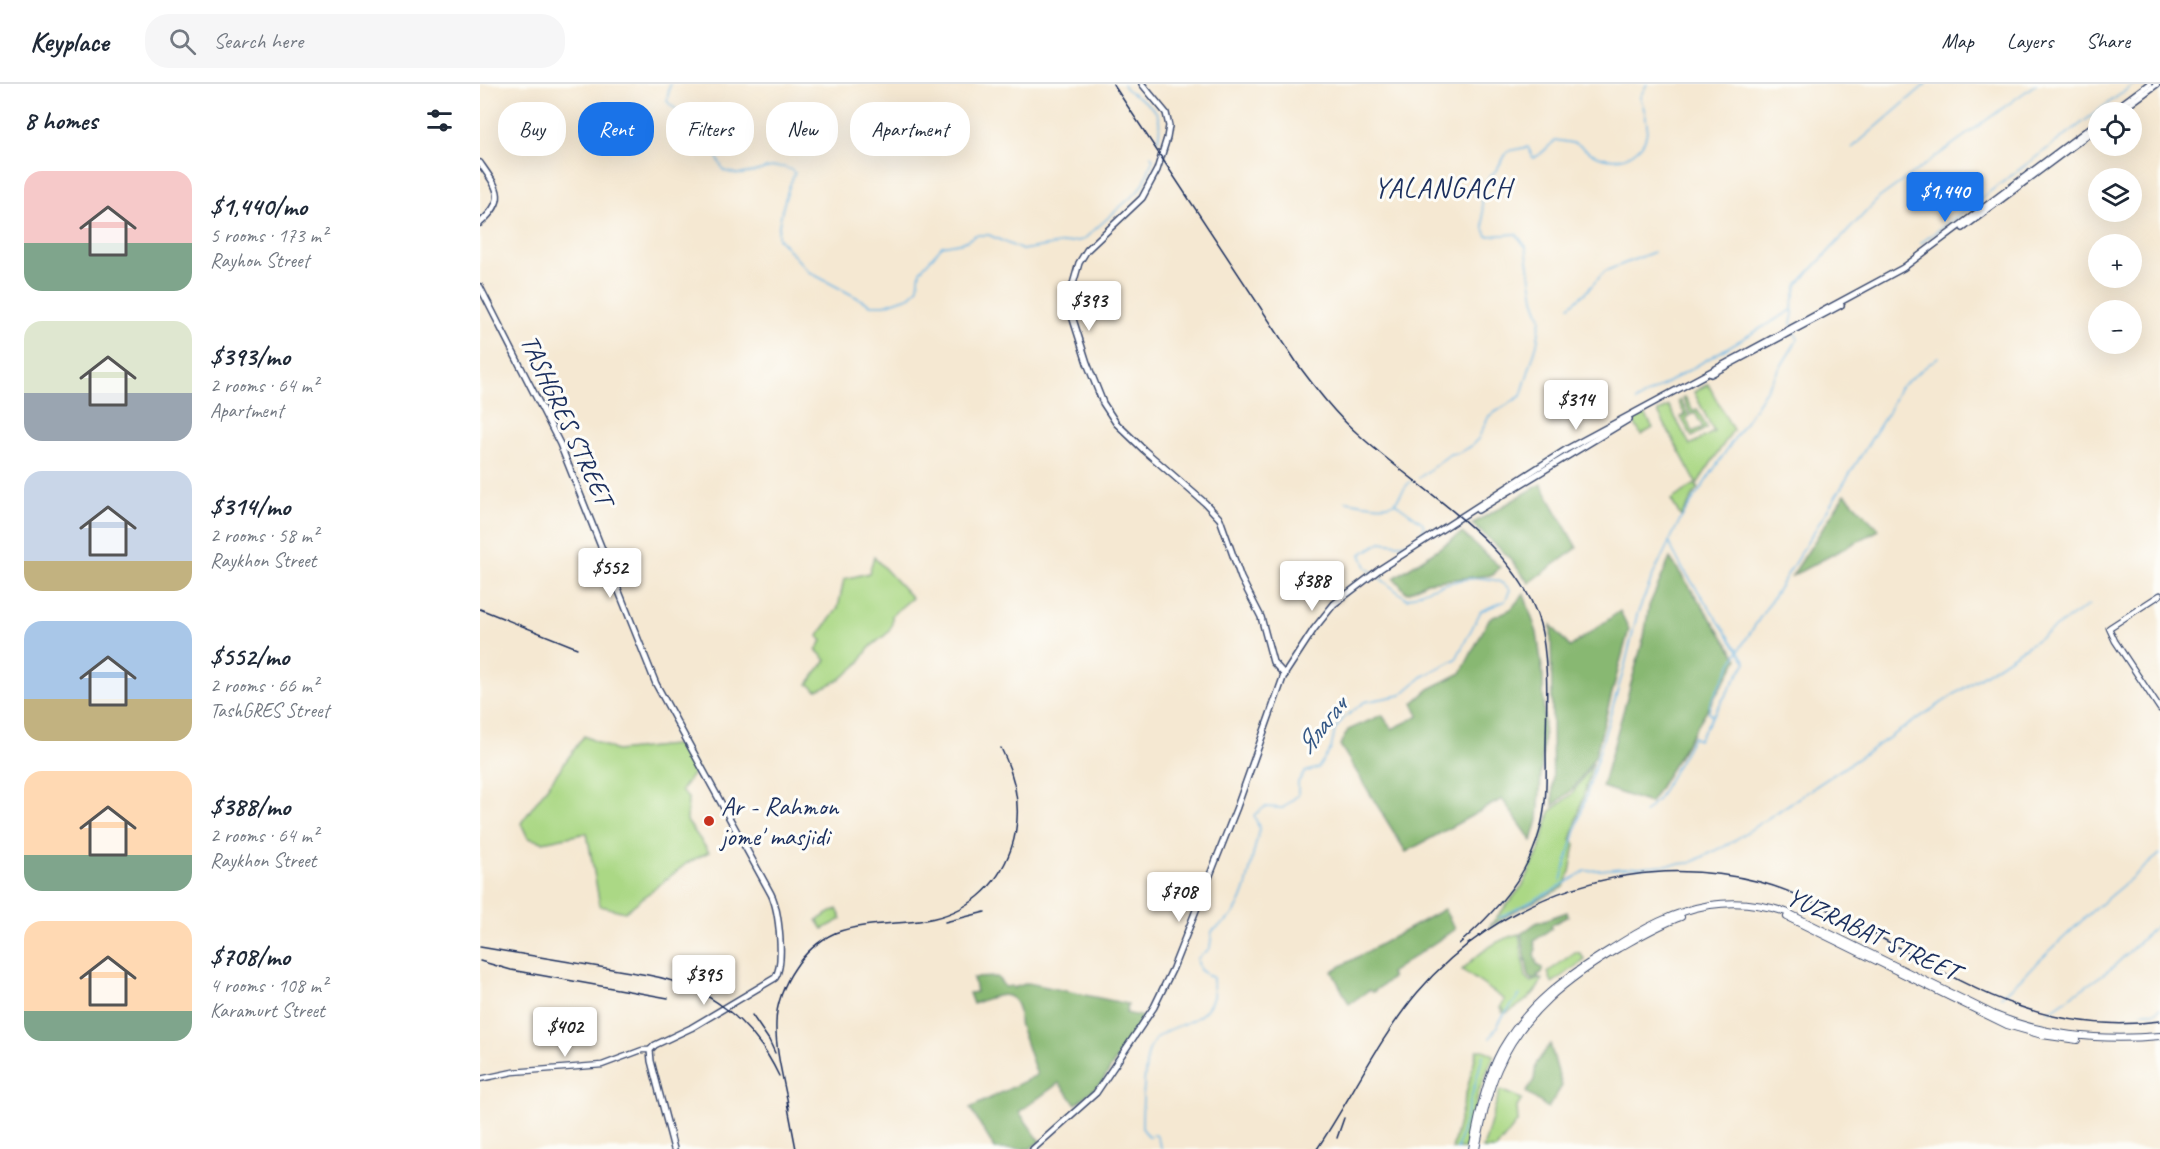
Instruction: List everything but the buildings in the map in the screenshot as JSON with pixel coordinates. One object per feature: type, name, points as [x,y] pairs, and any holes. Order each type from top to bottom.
[{"type":"main road","points":[[1142,84],[1166,113],[1169,122],[1167,138],[1157,170],[1142,198],[1087,250],[1079,263],[1071,291],[1072,315],[1099,393],[1116,423],[1220,519],[1241,578],[1261,617],[1273,662],[1286,675]]},
{"type":"main road","points":[[2125,102],[2150,84]]},
{"type":"main road","points":[[2133,102],[2157,84]]},
{"type":"main road","points":[[1035,1149],[1076,1113],[1102,1086],[1160,996],[1237,807],[1286,675],[1328,610],[1381,570],[1579,448],[1640,412],[1903,268],[2088,130]]},
{"type":"main road","points":[[1793,328],[1922,258],[2088,134]]},
{"type":"main road","points":[[480,163],[495,185],[498,194],[494,209],[480,224]]},
{"type":"main road","name":"TASHGRES STREET","points":[[480,287],[560,444],[656,684],[777,906],[780,966],[776,977],[691,1028],[655,1045],[650,1050]]},
{"type":"main road","name":"YUZRABAT STREET","points":[[1472,1149],[1487,1086],[1505,1050],[1534,1005],[1574,972],[1638,932],[1692,909],[1719,904],[1757,905],[1797,916],[1970,1004],[2018,1024],[2050,1032],[2094,1038],[2160,1038]]},
{"type":"main road","points":[[650,1050],[674,1149]]},
{"type":"main road","name":"YUZRABAT STREET","points":[[1476,1149],[1491,1087],[1505,1050]]},
{"type":"street","points":[[2160,595],[2109,628],[2115,641],[2160,709]]},
{"type":"street","points":[[480,1079],[513,1072],[602,1065],[642,1050],[650,1050]]},
{"type":"green space","points":[[1708,384],[1733,430],[1697,484],[1658,412],[1669,406],[1690,445],[1714,432],[1694,392]]},
{"type":"green space","points":[[1685,397],[1693,411],[1697,409],[1707,428],[1692,437],[1681,417],[1685,415],[1678,401],[1680,400],[1689,416],[1686,418],[1693,432],[1703,427],[1695,413],[1691,415],[1683,398]]},
{"type":"green space","points":[[1645,414],[1653,428],[1641,435],[1633,420]]},
{"type":"green space","points":[[1541,484],[1577,548],[1529,583],[1508,556],[1472,524]]},
{"type":"green space","points":[[1695,484],[1698,488],[1681,517],[1671,500]]},
{"type":"green space","points":[[1845,494],[1879,530],[1792,576]]},
{"type":"green space","points":[[1462,533],[1500,567],[1493,575],[1427,582],[1407,593],[1394,578]]},
{"type":"green space","points":[[874,557],[912,598],[892,615],[888,633],[871,646],[858,664],[838,681],[817,690],[808,684],[826,660],[816,650],[822,641],[818,636],[838,608],[844,579],[869,573]]},
{"type":"green space","points":[[1670,558],[1738,659],[1650,803],[1602,787],[1644,637],[1649,606]]},
{"type":"green space","points":[[1524,594],[1537,633],[1543,675],[1544,732],[1538,820],[1532,841],[1502,799],[1406,852],[1340,745],[1348,730],[1382,715],[1392,729],[1419,716],[1413,703],[1429,689],[1461,673],[1489,619],[1511,609]]},
{"type":"green space","points":[[1620,611],[1629,629],[1595,757],[1574,788],[1553,806],[1551,625],[1570,647]]},
{"type":"green space","points":[[584,736],[616,751],[682,744],[696,769],[681,791],[688,798],[687,821],[709,852],[687,863],[625,912],[600,906],[587,833],[543,842],[528,838],[521,823]]},
{"type":"green space","points":[[1593,763],[1571,840],[1575,844],[1570,872],[1564,887],[1515,911],[1489,927],[1523,885],[1539,851],[1550,812],[1572,794]]},
{"type":"green space","points":[[837,909],[842,919],[823,929],[817,920]]},
{"type":"green space","points":[[1444,909],[1455,929],[1390,973],[1392,978],[1373,992],[1369,990],[1349,1004],[1332,971]]},
{"type":"green space","points":[[1567,912],[1568,916],[1551,925],[1552,928],[1534,941],[1536,949],[1534,954],[1537,964],[1542,968],[1542,973],[1532,980],[1529,977],[1521,934],[1536,923]]},
{"type":"green space","points":[[1519,934],[1526,977],[1530,982],[1542,978],[1533,994],[1506,1013],[1500,1008],[1505,1000],[1462,970],[1488,948],[1503,939]]},
{"type":"green space","points":[[1575,952],[1580,953],[1585,960],[1552,983],[1548,972]]},
{"type":"green space","points":[[997,977],[1005,987],[1012,986],[1013,988],[1028,983],[1128,1004],[1126,1013],[1143,1017],[1102,1082],[1076,1104],[1059,1083],[1019,1112],[1040,1141],[1030,1149],[995,1149],[970,1108],[1037,1075],[1019,1024],[1019,1012],[1012,998],[1000,995],[973,1004],[969,993],[976,992],[973,978]]},
{"type":"green space","points":[[1550,1044],[1562,1086],[1548,1108],[1526,1092],[1534,1080],[1536,1064]]},
{"type":"green space","points":[[1477,1050],[1484,1050],[1494,1055],[1479,1091],[1466,1149],[1452,1149]]},
{"type":"green space","points":[[1500,1090],[1522,1099],[1517,1107],[1518,1121],[1496,1149],[1483,1149]]},
{"type":"waterway","points":[[670,84],[667,101],[679,110],[694,113],[724,171],[739,174],[782,167],[795,173],[784,205],[778,238],[809,272],[871,305],[885,305],[911,296],[918,287],[920,271],[942,246],[964,242],[976,235],[989,235],[1022,250],[1083,240],[1137,192],[1144,183],[1153,159],[1151,156]]},
{"type":"waterway","points":[[1123,84],[1125,88],[1153,108],[1157,114],[1160,129],[1158,140]]},
{"type":"waterway","points":[[1419,478],[1450,454],[1470,447],[1478,439],[1489,416],[1521,396],[1537,344],[1541,318],[1534,299],[1526,247],[1516,234],[1487,236],[1484,229],[1481,187],[1497,169],[1508,151],[1528,147],[1533,158],[1556,140],[1577,144],[1604,158],[1616,159],[1633,153],[1643,144],[1647,131],[1646,117],[1640,97],[1647,84]]},
{"type":"waterway","points":[[1852,148],[1926,84]]},
{"type":"waterway","points":[[1792,326],[1792,306],[1798,284],[1879,198],[2036,84]]},
{"type":"waterway","points":[[1921,243],[2134,84]]},
{"type":"waterway","points":[[1570,306],[1605,271],[1654,252]]},
{"type":"waterway","points":[[1636,401],[1792,310]]},
{"type":"waterway","points":[[1561,880],[1624,669],[1637,615],[1654,573],[1680,520],[1798,339],[1794,331]]},
{"type":"waterway","points":[[1712,715],[1709,712],[1710,703],[1739,650],[1890,409],[1899,388],[1938,357]]},
{"type":"waterway","points":[[1346,501],[1378,505],[1391,504],[1397,500],[1410,482]]},
{"type":"waterway","name":"Ялагач","points":[[1372,572],[1366,567],[1361,554],[1381,542],[1400,544],[1410,542],[1424,529],[1423,523],[1394,502]]},
{"type":"waterway","points":[[1644,813],[1658,799],[1693,737],[1698,740],[1746,662],[1681,566],[1669,543]]},
{"type":"waterway","name":"Ялагач","points":[[1162,1149],[1156,1135],[1148,1136],[1142,1128],[1148,1055],[1156,1039],[1163,1033],[1200,1015],[1208,1008],[1213,997],[1213,978],[1200,970],[1197,959],[1210,948],[1212,931],[1231,917],[1242,897],[1260,830],[1254,815],[1265,807],[1283,808],[1298,795],[1298,782],[1305,772],[1318,768],[1331,749],[1335,730],[1343,719],[1364,702],[1401,695],[1422,677],[1456,659],[1481,611],[1505,601],[1510,590],[1501,583],[1475,578],[1445,584],[1407,599],[1376,575]]},
{"type":"waterway","points":[[1499,918],[1585,871],[1690,863],[1729,844],[2089,605]]},
{"type":"waterway","points":[[2001,997],[2091,912],[2160,854]]},
{"type":"waterway","points":[[2047,1013],[2112,968],[2160,922]]},
{"type":"waterway","points":[[1490,1038],[1503,1016],[1520,995]]},
{"type":"waterway","points":[[2141,1012],[2155,1012],[2160,1008]]},
{"type":"waterway","points":[[2007,1012],[2041,1025],[2042,1022]]},
{"type":"waterway","points":[[1457,1149],[1483,1055]]},
{"type":"railway","points":[[1113,84],[1299,366],[1320,393],[1358,434],[1436,497],[1488,543],[1511,569],[1529,595],[1540,624],[1546,671],[1546,782],[1542,823],[1536,844],[1517,881],[1490,914],[1459,944]]},
{"type":"railway","points":[[480,609],[577,648]]},
{"type":"railway","points":[[789,1109],[778,1055],[776,1016],[779,1002],[791,974],[812,948],[835,933],[857,927],[914,922],[940,917],[967,905],[989,887],[1005,863],[1015,836],[1017,823],[1014,785],[1001,748]]},
{"type":"railway","points":[[1317,1149],[1403,1011],[1450,959],[1488,930],[1529,906],[1573,888],[1618,877],[1665,872],[1713,873],[1760,882],[1818,905],[1976,989],[2010,1003],[2044,1014],[2080,1021],[2119,1024],[2160,1021]]},
{"type":"railway","points":[[945,922],[985,912]]},
{"type":"railway","points":[[480,947],[648,975],[690,988],[709,997],[742,1023],[768,1056],[779,1076]]},
{"type":"railway","points":[[480,961],[511,970],[668,998]]},
{"type":"railway","points":[[752,1015],[775,1053]]},
{"type":"railway","points":[[787,1102],[796,1149]]},
{"type":"railway","points":[[1337,1138],[1344,1118]]},
{"type":"place","name":"Ar - Rahmon jome' masjidi","points":[[709,821]]},
{"type":"district","name":"YALANGACH","points":[[1443,187]]}]
